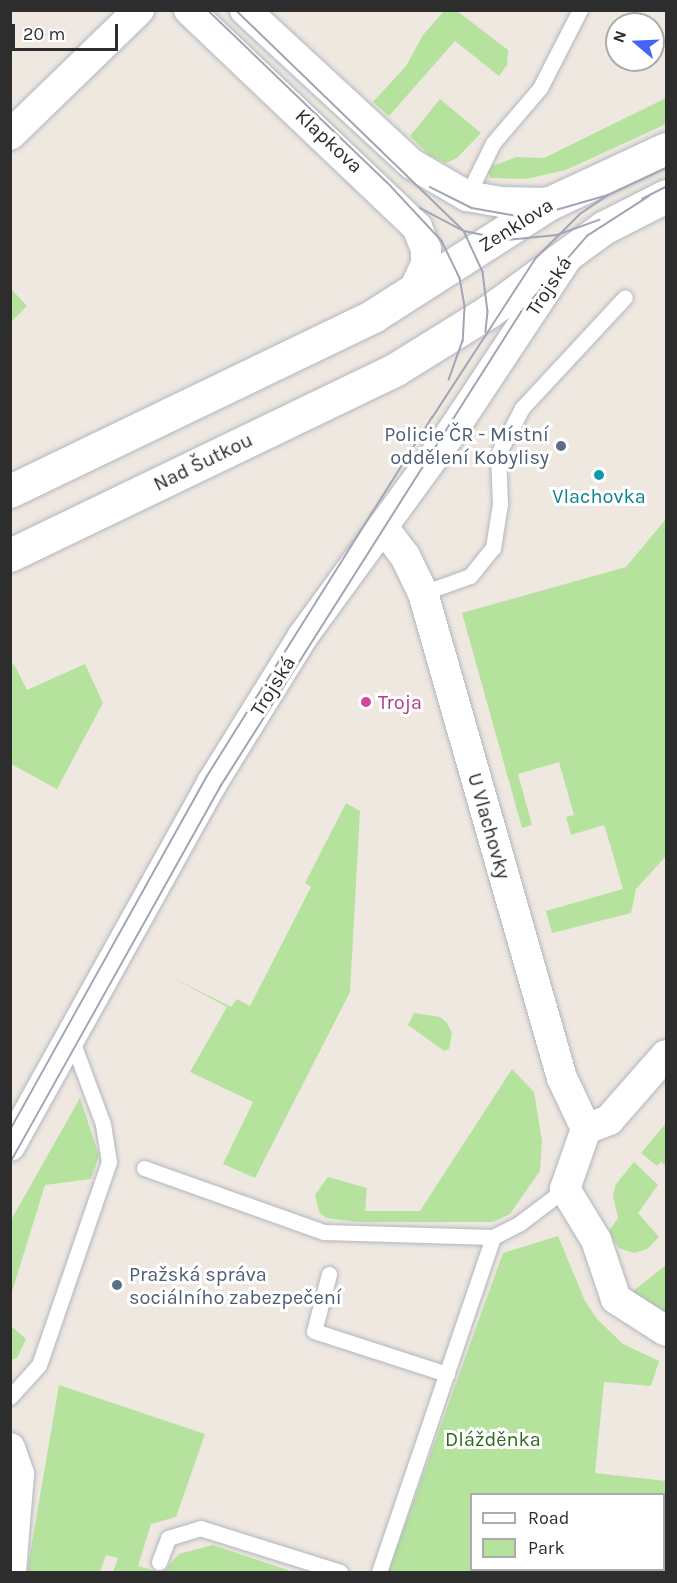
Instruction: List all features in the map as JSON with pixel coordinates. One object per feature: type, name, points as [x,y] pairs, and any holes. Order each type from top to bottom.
[{"type":"main road","name":"Zenklova","points":[[10,491],[373,316],[550,203],[666,149]]},
{"type":"main road","points":[[573,249],[630,212],[666,196]]},
{"type":"main road","name":"Nad Šutkou","points":[[10,555],[396,369],[488,312],[573,249]]},
{"type":"street","points":[[10,135],[139,10]]},
{"type":"street","name":"Klapkova","points":[[189,10],[417,226],[426,249],[426,264],[414,290]]},
{"type":"street","name":"Klapkova","points":[[245,10],[412,164],[467,196],[501,202],[550,203]]},
{"type":"street","name":"Trojská","points":[[10,1146],[212,783],[303,636],[453,430],[573,249]]},
{"type":"street","name":"U Vlachovky","points":[[383,528],[405,556],[423,593],[562,1078],[586,1130]]},
{"type":"street","points":[[666,1055],[609,1120],[586,1130],[565,1189],[596,1240],[616,1299],[666,1330]]},
{"type":"street","points":[[10,1448],[19,1474],[11,1572]]},
{"type":"lane","points":[[467,196],[493,143],[540,88],[580,10]]},
{"type":"lane","points":[[423,593],[470,576],[493,548],[500,504],[498,454],[522,408],[625,297]]},
{"type":"lane","points":[[10,1397],[39,1365],[109,1162],[103,1124],[71,1038]]},
{"type":"lane","points":[[144,1168],[324,1232],[493,1238],[520,1223],[565,1189]]},
{"type":"lane","points":[[380,1572],[493,1238]]},
{"type":"lane","points":[[329,1274],[314,1331],[447,1374]]},
{"type":"lane","points":[[159,1562],[168,1538],[200,1528],[340,1572]]},
{"type":"green space","points":[[445,10],[457,11],[508,50],[507,65],[499,76],[455,41],[389,116],[373,102],[406,66],[423,35]]},
{"type":"green space","points":[[666,98],[666,124],[566,170],[526,179],[490,178],[488,171],[492,166],[517,157],[544,158]]},
{"type":"green space","points":[[440,99],[481,133],[457,158],[446,163],[429,155],[410,136]]},
{"type":"green space","points":[[11,289],[27,306],[11,322]]},
{"type":"green space","points":[[666,519],[666,856],[636,889],[631,913],[552,933],[546,911],[623,889],[604,825],[571,835],[566,817],[574,815],[559,762],[518,774],[532,825],[522,828],[462,613],[626,567]]},
{"type":"green space","points":[[14,664],[27,690],[85,664],[103,703],[57,789],[11,764],[10,666]]},
{"type":"green space","points":[[346,803],[360,811],[350,992],[255,1178],[223,1164],[253,1102],[190,1072],[227,1007],[166,974],[231,1007],[237,999],[250,1006],[311,887],[305,883]]},
{"type":"green space","points":[[414,1013],[440,1017],[447,1023],[452,1033],[449,1049],[444,1051],[408,1025]]},
{"type":"green space","points":[[512,1069],[534,1092],[542,1141],[540,1171],[510,1214],[493,1222],[357,1222],[326,1218],[319,1212],[315,1195],[328,1177],[367,1188],[365,1211],[420,1211]]},
{"type":"green space","points":[[80,1098],[99,1156],[91,1179],[45,1185],[11,1295],[11,1220]]},
{"type":"green space","points":[[666,1123],[666,1166],[661,1162],[657,1166],[641,1153]]},
{"type":"green space","points":[[634,1162],[658,1185],[638,1213],[659,1237],[647,1249],[634,1253],[619,1248],[608,1232],[618,1218],[613,1195],[616,1184]]},
{"type":"green space","name":"Dlážděnka","points":[[558,1236],[585,1301],[597,1319],[623,1344],[659,1361],[651,1386],[604,1382],[595,1473],[666,1481],[666,1572],[388,1572],[503,1253]]},
{"type":"green space","points":[[666,1265],[666,1317],[632,1292]]},
{"type":"green space","points":[[10,1325],[26,1339],[17,1358],[11,1360]]},
{"type":"green space","points":[[59,1385],[205,1434],[176,1517],[151,1524],[138,1566],[160,1572],[113,1572],[118,1558],[106,1555],[100,1572],[27,1572]]},
{"type":"green space","points":[[213,1545],[293,1572],[163,1572],[179,1554]]},
{"type":"tram line","points":[[208,10],[387,182],[442,241],[460,278],[465,307],[463,341],[449,380]]},
{"type":"tram line","points":[[236,10],[464,231],[483,272],[488,312],[486,332]]},
{"type":"tram line","points":[[430,187],[472,208],[528,218],[608,195],[666,168]]},
{"type":"tram line","points":[[642,199],[666,187]]},
{"type":"tram line","points":[[10,1130],[207,776],[432,418],[536,258],[580,214],[608,195]]},
{"type":"tram line","points":[[10,1163],[220,787],[521,312],[587,236],[649,196]]},
{"type":"tram line","points":[[420,208],[464,231],[507,240],[557,235],[599,220]]},
{"type":"place","name":"Policie ČR - Místní oddělení Kobylisy","points":[[561,446]]},
{"type":"place","name":"Vlachovka","points":[[599,475]]},
{"type":"place","name":"Troja","points":[[366,702]]},
{"type":"place","name":"Pražská správa sociálního zabezpečení","points":[[117,1285]]}]
